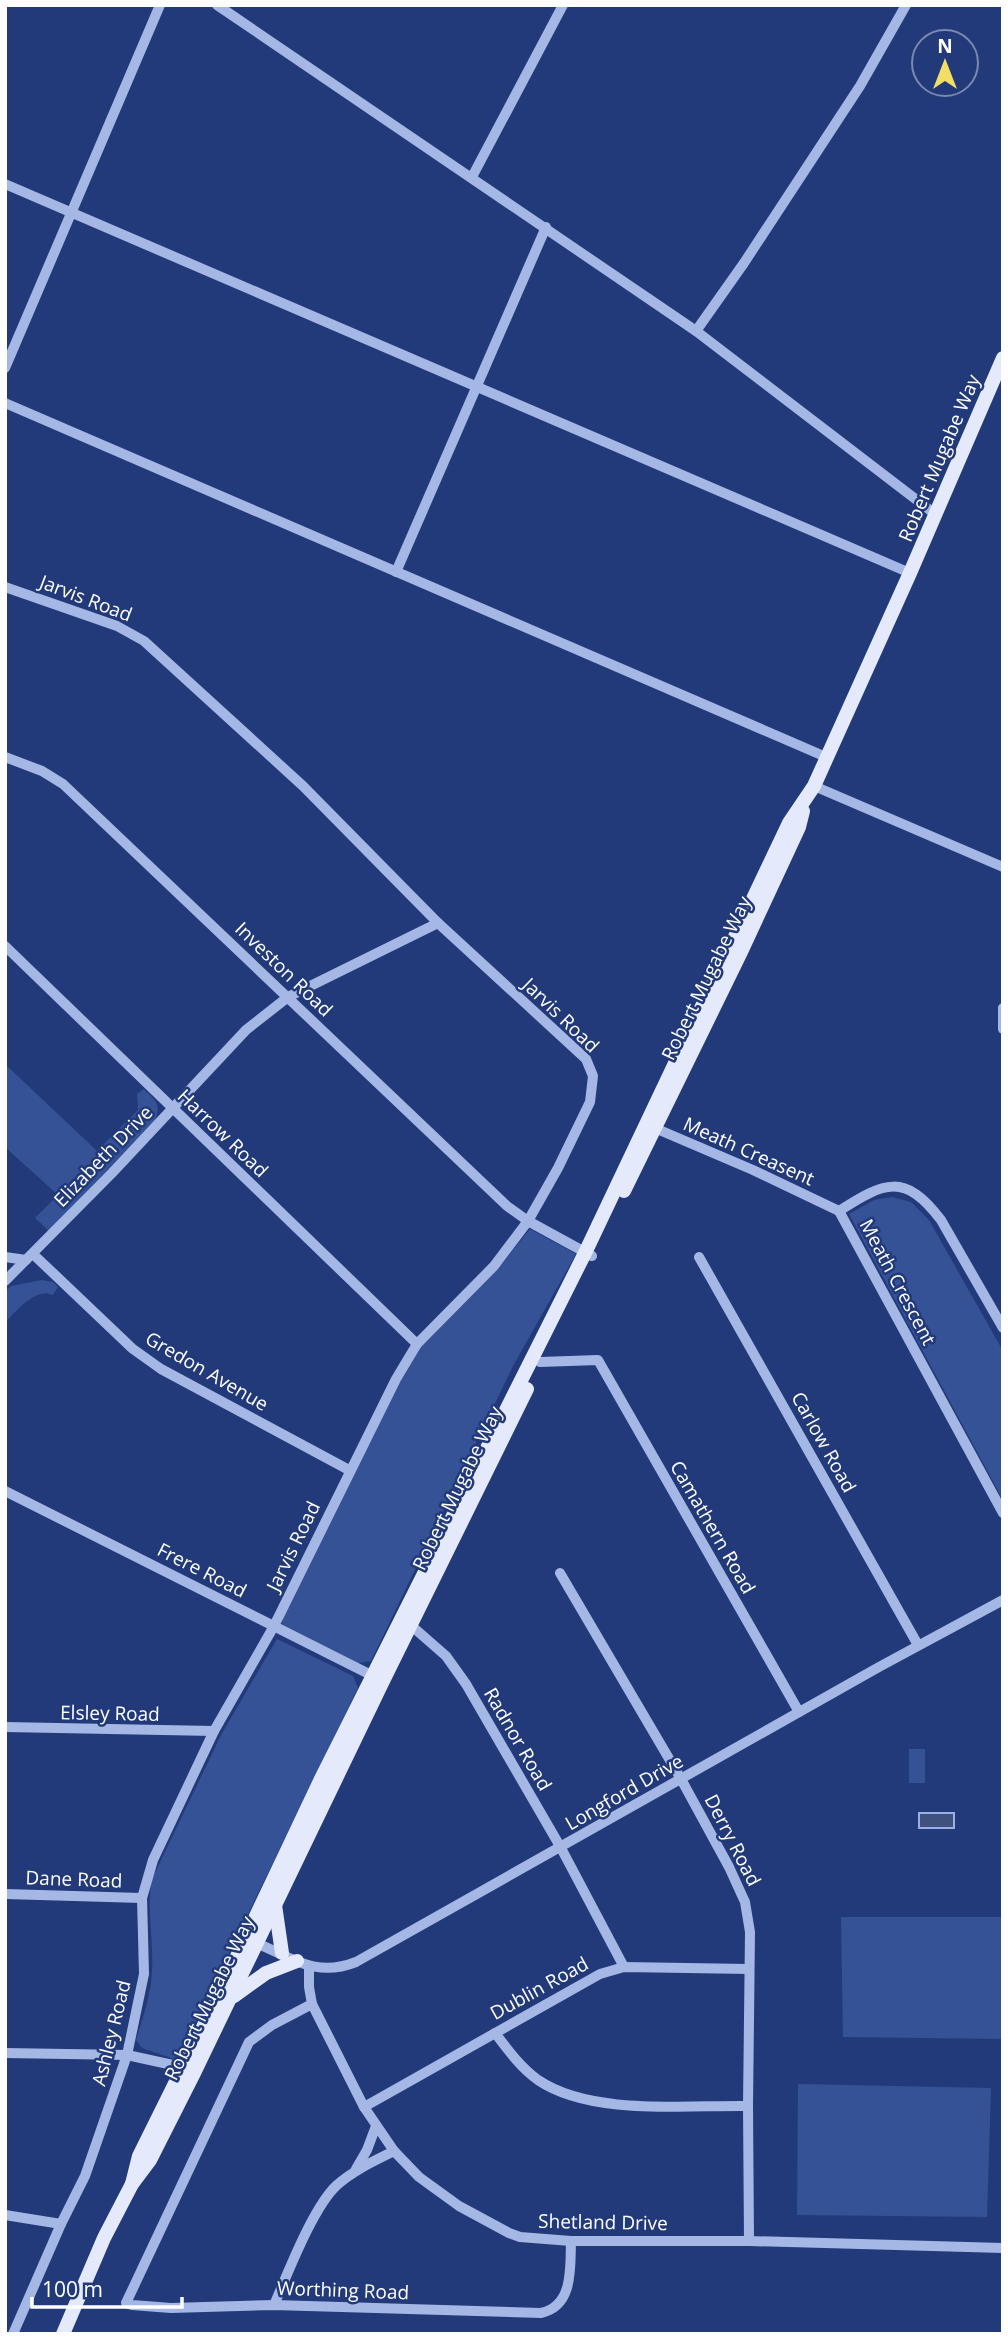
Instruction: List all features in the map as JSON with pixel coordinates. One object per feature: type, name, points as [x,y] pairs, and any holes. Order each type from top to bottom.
[{"type":"main road","name":"Robert Mugabe Way","points":[[132,2184],[139,2156],[231,1967],[269,1902],[650,1126],[779,871],[799,827],[804,803],[910,573],[1003,358]]},
{"type":"main road","name":"Robert Mugabe Way","points":[[406,1621],[540,1362],[588,1255]]},
{"type":"main road","name":"Robert Mugabe Way","points":[[63,2334],[79,2292],[132,2184],[150,2161],[231,1998],[256,1944],[269,1902]]},
{"type":"main road","points":[[269,1902],[282,1954]]},
{"type":"main road","points":[[231,1998],[266,1973],[303,1964]]},
{"type":"street","points":[[5,368],[160,5]]},
{"type":"street","points":[[217,5],[696,331],[935,514]]},
{"type":"street","points":[[472,177],[563,5]]},
{"type":"street","points":[[696,331],[860,86],[906,5]]},
{"type":"street","points":[[5,184],[910,573]]},
{"type":"street","points":[[397,572],[546,227]]},
{"type":"street","points":[[5,403],[826,757]]},
{"type":"street","name":"Jarvis Road","points":[[5,587],[117,626],[144,641],[303,786],[438,923],[586,1059],[591,1069],[593,1087],[590,1102],[558,1168],[528,1221],[494,1266],[417,1344],[349,1470],[274,1626]]},
{"type":"street","name":"Investon Road","points":[[5,757],[42,771],[63,783],[507,1206],[588,1255]]},
{"type":"street","points":[[814,786],[1003,866]]},
{"type":"street","name":"Elizabeth Drive","points":[[5,1281],[247,1030],[288,997],[438,923]]},
{"type":"street","name":"Harrow Road","points":[[5,946],[417,1344]]},
{"type":"street","points":[[1003,1008],[1003,1029]]},
{"type":"street","name":"Meath Creasent","points":[[650,1126],[753,1170],[839,1211]]},
{"type":"street","name":"Meath Crescent","points":[[1003,1328],[941,1220],[918,1195],[903,1188],[877,1188],[839,1211],[1003,1513]]},
{"type":"street","points":[[5,1257],[29,1257]]},
{"type":"street","name":"Gredon Avenue","points":[[29,1257],[133,1349],[161,1369],[349,1470]]},
{"type":"street","name":"Carlow Road","points":[[699,1257],[918,1645]]},
{"type":"street","name":"Camathern Road","points":[[540,1362],[598,1360],[799,1712]]},
{"type":"street","name":"Frere Road","points":[[5,1490],[377,1679]]},
{"type":"street","name":"Derry Road","points":[[560,1573],[681,1779],[745,1902],[750,1932],[749,2241]]},
{"type":"street","name":"Longford Drive","points":[[256,1944],[303,1964],[327,1969],[343,1968],[1003,1600]]},
{"type":"street","name":"Radnor Road","points":[[406,1621],[446,1656],[466,1684],[561,1848],[624,1967]]},
{"type":"street","name":"Ashley Road","points":[[13,2334],[95,2152],[127,2055],[144,1974],[142,1898],[153,1860],[214,1731],[274,1626]]},
{"type":"street","name":"Elsley Road","points":[[5,1727],[214,1731]]},
{"type":"street","name":"Dane Road","points":[[5,1894],[142,1898]]},
{"type":"street","points":[[231,1967],[256,1944]]},
{"type":"street","name":"Shetland Drive","points":[[303,1964],[312,2004],[364,2108],[394,2151],[419,2177],[459,2206],[509,2233],[520,2237],[571,2241],[749,2241],[1003,2248]]},
{"type":"street","name":"Dublin Road","points":[[364,2108],[587,1980],[624,1967],[749,1969]]},
{"type":"street","name":"Worthing Road","points":[[312,2004],[258,2034],[242,2053],[126,2303],[171,2308],[274,2305],[526,2314],[547,2312],[559,2304],[566,2292],[571,2241]]},
{"type":"street","points":[[495,2033],[517,2062],[537,2079],[569,2096],[627,2105],[748,2106]]},
{"type":"street","points":[[5,2053],[127,2055],[182,2067]]},
{"type":"street","points":[[354,2172],[367,2150],[376,2126]]},
{"type":"street","points":[[274,2305],[304,2239],[328,2195],[354,2172],[394,2151]]},
{"type":"street","points":[[5,2215],[61,2224]]},
{"type":"shaded area","points":[[5,1064],[97,1151],[138,1110],[137,1094],[144,1089],[157,1106],[155,1120],[49,1231],[35,1218],[58,1195],[5,1147]]},
{"type":"shaded area","points":[[892,1197],[911,1202],[929,1220],[1003,1351],[1003,1500],[849,1214],[874,1200]]},
{"type":"shaded area","points":[[530,1229],[576,1254],[513,1366],[371,1661],[358,1663],[282,1625],[283,1616],[399,1382],[421,1347],[498,1269]]},
{"type":"shaded area","points":[[42,1280],[53,1282],[58,1287],[53,1295],[46,1293],[33,1297],[5,1323],[5,1292],[11,1286]]},
{"type":"shaded area","points":[[277,1639],[353,1676],[358,1688],[177,2060],[142,2048],[136,2040],[151,1980],[152,1879],[221,1735]]},
{"type":"shaded area","points":[[909,1749],[925,1749],[925,1783],[909,1783]]},
{"type":"shaded area","points":[[919,1813],[954,1813],[954,1828],[919,1828]]},
{"type":"shaded area","points":[[841,1917],[1003,1917],[1003,2039],[843,2037]]},
{"type":"shaded area","points":[[798,2084],[991,2088],[987,2217],[797,2215]]}]
